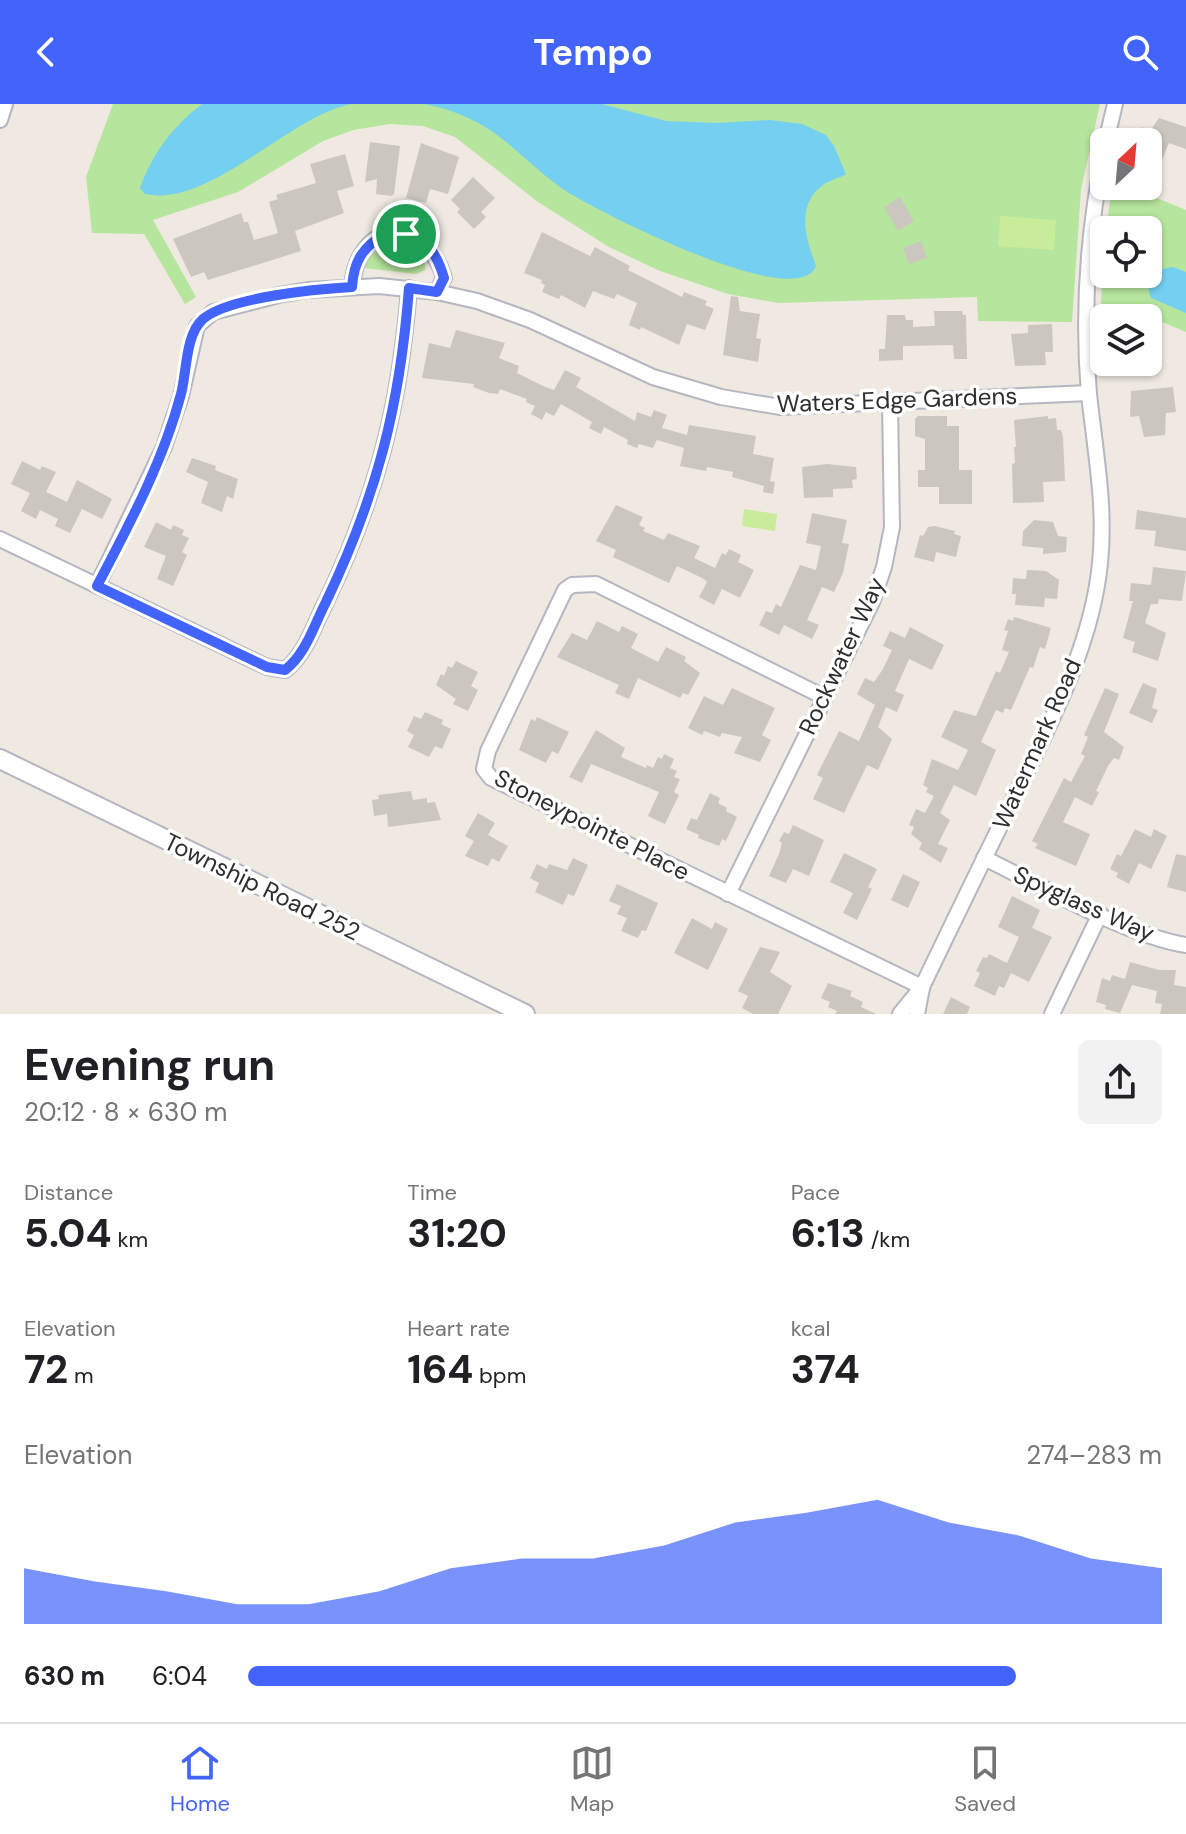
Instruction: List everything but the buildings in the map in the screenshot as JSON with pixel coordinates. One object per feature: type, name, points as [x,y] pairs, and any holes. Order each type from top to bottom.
[{"type":"street","points":[[0,120],[5,104]]},
{"type":"street","points":[[1109,128],[1115,104]]},
{"type":"street","name":"Watermark Road","points":[[900,1014],[922,987],[1058,707],[1093,604],[1100,564],[1102,520],[1099,460],[1089,393],[1088,265],[1095,200]]},
{"type":"street","points":[[352,287],[354,265],[367,244],[386,233],[406,234],[426,243],[438,259],[444,278],[437,292]]},
{"type":"street","points":[[0,539],[267,667],[285,670],[299,657],[345,561],[376,481],[400,379],[409,288]]},
{"type":"street","name":"Waters Edge Gardens","points":[[97,586],[164,447],[181,396],[197,326],[213,312],[308,290],[409,288],[477,301],[530,320],[653,377],[721,397],[780,407],[1089,393]]},
{"type":"street","name":"Rockwater Way","points":[[728,894],[872,602],[884,567],[892,527],[890,402]]},
{"type":"street","name":"Stoneypointe Place","points":[[824,697],[596,584],[579,583],[565,590],[485,758],[484,769],[491,778],[922,987]]},
{"type":"street","name":"Township Road 252","points":[[0,759],[525,1014]]},
{"type":"street","name":"Spyglass Way","points":[[984,858],[1100,914],[1153,936],[1186,945]]},
{"type":"street","points":[[1052,1014],[1100,914]]},
{"type":"street","name":"Watermark Road","points":[[917,1014],[922,987]]},
{"type":"green space","points":[[113,104],[1100,104],[1095,128],[1090,128],[1090,149],[1081,189],[1072,322],[978,321],[977,297],[778,303],[728,294],[660,271],[609,247],[538,202],[455,137],[423,126],[390,124],[353,130],[323,141],[238,192],[153,220],[196,297],[185,304],[144,234],[92,233],[86,177]]},
{"type":"green space","points":[[1110,200],[1161,200],[1186,210],[1186,332],[1162,322],[1162,304],[1101,304],[1102,288],[1162,288],[1162,216],[1108,216]]},
{"type":"green space","points":[[1000,216],[1056,220],[1054,250],[998,246]]},
{"type":"green space","points":[[393,239],[416,248],[423,257],[425,270],[416,274],[364,268],[362,265],[373,245]]},
{"type":"green space","points":[[744,509],[777,514],[775,531],[742,526]]},
{"type":"water","points":[[202,104],[351,104],[302,125],[196,188],[170,195],[145,194],[140,188],[157,152],[173,131]]},
{"type":"water","points":[[425,104],[602,104],[666,121],[717,123],[770,120],[802,124],[826,135],[846,174],[823,185],[809,202],[806,234],[816,266],[801,277],[774,278],[697,255],[618,219],[557,185],[482,125],[454,112]]},
{"type":"water","points":[[1173,267],[1186,272],[1186,313],[1151,298],[1149,288],[1162,288],[1162,270]]},
{"type":"route","points":[[386,233],[406,234],[426,243],[438,259],[444,278],[437,292],[409,288],[400,379],[385,453],[362,522],[299,657],[285,670],[267,667],[97,586],[164,447],[181,396],[191,340],[204,318],[213,312],[279,295],[352,287],[354,265],[367,244],[386,233]]}]
